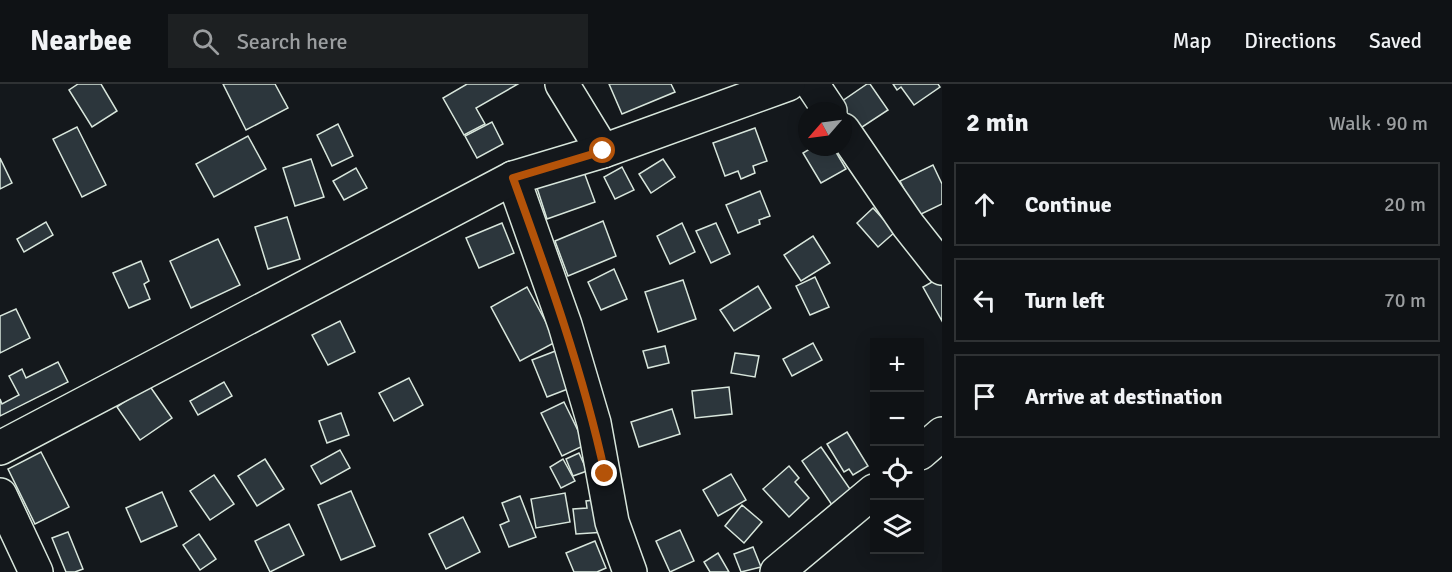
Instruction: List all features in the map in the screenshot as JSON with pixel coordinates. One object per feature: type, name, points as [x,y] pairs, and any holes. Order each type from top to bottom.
[{"type":"street","points":[[562,84],[603,151]]},
{"type":"street","points":[[0,448],[513,178],[603,151],[788,84]]},
{"type":"street","points":[[812,84],[824,102]]},
{"type":"street","points":[[852,143],[908,225],[942,268]]},
{"type":"street","points":[[513,178],[565,325],[594,423],[612,522],[630,572]]},
{"type":"street","points":[[924,450],[942,434]]},
{"type":"street","points":[[777,572],[870,493]]},
{"type":"street","points":[[0,495],[36,572]]},
{"type":"building","points":[[78,84],[101,84],[117,111],[92,127],[69,90]]},
{"type":"building","points":[[223,84],[275,84],[288,108],[246,130]]},
{"type":"building","points":[[467,84],[518,84],[476,108],[485,124],[464,135],[443,98]]},
{"type":"building","points":[[609,84],[671,84],[675,92],[622,114]]},
{"type":"building","points":[[870,84],[888,110],[852,134],[852,102],[841,102]]},
{"type":"building","points":[[893,84],[938,84],[940,87],[914,105],[901,87],[897,90]]},
{"type":"building","points":[[492,122],[503,144],[477,158],[465,136]]},
{"type":"building","points":[[338,124],[353,156],[332,166],[317,135]]},
{"type":"building","points":[[77,127],[106,185],[82,197],[53,139]]},
{"type":"building","points":[[755,128],[767,161],[753,166],[755,173],[741,179],[738,171],[725,176],[713,143]]},
{"type":"building","points":[[248,136],[266,169],[214,197],[196,164]]},
{"type":"building","points":[[805,156],[838,156],[846,169],[821,183]]},
{"type":"building","points":[[0,158],[12,183],[0,189]]},
{"type":"building","points":[[311,159],[324,197],[295,206],[283,168]]},
{"type":"building","points":[[663,159],[675,177],[651,193],[639,174]]},
{"type":"building","points":[[933,165],[942,184],[942,204],[917,216],[900,181]]},
{"type":"building","points":[[622,167],[634,190],[615,199],[604,177]]},
{"type":"building","points":[[356,168],[367,188],[344,200],[333,181]]},
{"type":"building","points":[[584,172],[595,202],[547,219],[537,188]]},
{"type":"building","points":[[760,191],[770,216],[759,220],[760,224],[738,233],[726,205]]},
{"type":"building","points":[[873,208],[895,232],[878,247],[857,223]]},
{"type":"building","points":[[287,217],[300,259],[268,269],[255,227]]},
{"type":"building","points":[[603,221],[616,256],[568,276],[555,241]]},
{"type":"building","points":[[46,222],[53,235],[24,252],[17,239]]},
{"type":"building","points":[[502,223],[514,253],[479,268],[466,238]]},
{"type":"building","points":[[682,223],[695,252],[670,264],[657,236]]},
{"type":"building","points":[[716,223],[730,254],[711,263],[696,231]]},
{"type":"building","points":[[813,236],[830,263],[801,281],[784,255]]},
{"type":"building","points":[[218,239],[240,285],[191,308],[170,261]]},
{"type":"building","points":[[141,261],[149,281],[144,284],[150,299],[129,308],[113,273]]},
{"type":"building","points":[[614,269],[627,299],[601,310],[588,282]]},
{"type":"building","points":[[815,277],[829,307],[810,315],[796,286]]},
{"type":"building","points":[[942,278],[942,321],[923,287]]},
{"type":"building","points":[[683,280],[696,319],[658,332],[645,292]]},
{"type":"building","points":[[758,286],[771,308],[734,331],[720,310]]},
{"type":"building","points":[[527,287],[547,324],[555,320],[565,337],[520,361],[491,307]]},
{"type":"building","points":[[16,309],[30,338],[0,353],[0,316]]},
{"type":"building","points":[[340,321],[355,352],[328,365],[312,335]]},
{"type":"building","points":[[813,343],[822,360],[792,376],[783,359]]},
{"type":"building","points":[[665,346],[669,363],[648,368],[643,351]]},
{"type":"building","points":[[558,350],[573,387],[547,397],[532,360]]},
{"type":"building","points":[[735,353],[759,356],[755,377],[731,373]]},
{"type":"building","points":[[58,362],[68,382],[0,416],[0,399],[2,404],[19,395],[9,376],[22,369],[26,378]]},
{"type":"building","points":[[409,378],[423,405],[394,421],[379,393]]},
{"type":"building","points":[[224,382],[232,396],[198,415],[190,401]]},
{"type":"building","points":[[149,385],[172,418],[140,440],[117,407]]},
{"type":"building","points":[[729,387],[732,414],[695,418],[692,391]]},
{"type":"building","points":[[564,402],[585,445],[562,456],[541,413]]},
{"type":"building","points":[[672,409],[680,434],[639,447],[631,422]]},
{"type":"building","points":[[341,413],[349,435],[327,443],[319,421]]},
{"type":"building","points":[[847,432],[868,466],[853,475],[849,469],[844,472],[827,444]]},
{"type":"building","points":[[821,447],[852,492],[832,505],[802,461]]},
{"type":"building","points":[[340,450],[350,468],[321,484],[311,466]]},
{"type":"building","points":[[41,452],[69,507],[35,524],[8,469]]},
{"type":"building","points":[[579,453],[587,471],[573,476],[566,459]]},
{"type":"building","points":[[265,459],[284,489],[257,506],[238,476]]},
{"type":"building","points":[[563,459],[575,481],[561,488],[550,467]]},
{"type":"building","points":[[789,466],[799,478],[795,482],[809,498],[789,517],[763,489]]},
{"type":"building","points":[[731,474],[746,500],[718,516],[703,490]]},
{"type":"building","points":[[214,475],[234,504],[210,520],[190,491]]},
{"type":"building","points":[[351,491],[375,546],[341,560],[318,505]]},
{"type":"building","points":[[162,492],[177,526],[141,542],[126,508]]},
{"type":"building","points":[[565,493],[570,522],[536,528],[531,499]]},
{"type":"building","points":[[520,496],[536,537],[509,547],[500,525],[509,521],[502,503]]},
{"type":"building","points":[[603,499],[606,532],[576,534],[573,509],[587,508],[586,501]]},
{"type":"building","points":[[742,505],[762,522],[744,543],[725,526]]},
{"type":"building","points":[[463,517],[480,552],[446,569],[429,534]]},
{"type":"building","points":[[289,524],[304,555],[270,572],[255,541]]},
{"type":"building","points":[[680,530],[694,561],[670,572],[656,541]]},
{"type":"building","points":[[68,532],[83,569],[75,572],[66,572],[52,538]]},
{"type":"building","points":[[199,534],[216,559],[200,570],[183,545]]},
{"type":"building","points":[[595,541],[606,568],[597,572],[574,572],[566,553]]},
{"type":"building","points":[[753,547],[761,567],[741,572],[734,554]]},
{"type":"building","points":[[718,553],[729,572],[710,572],[704,562]]},
{"type":"route","points":[[603,151],[513,178],[565,325],[594,423],[605,474]]}]
